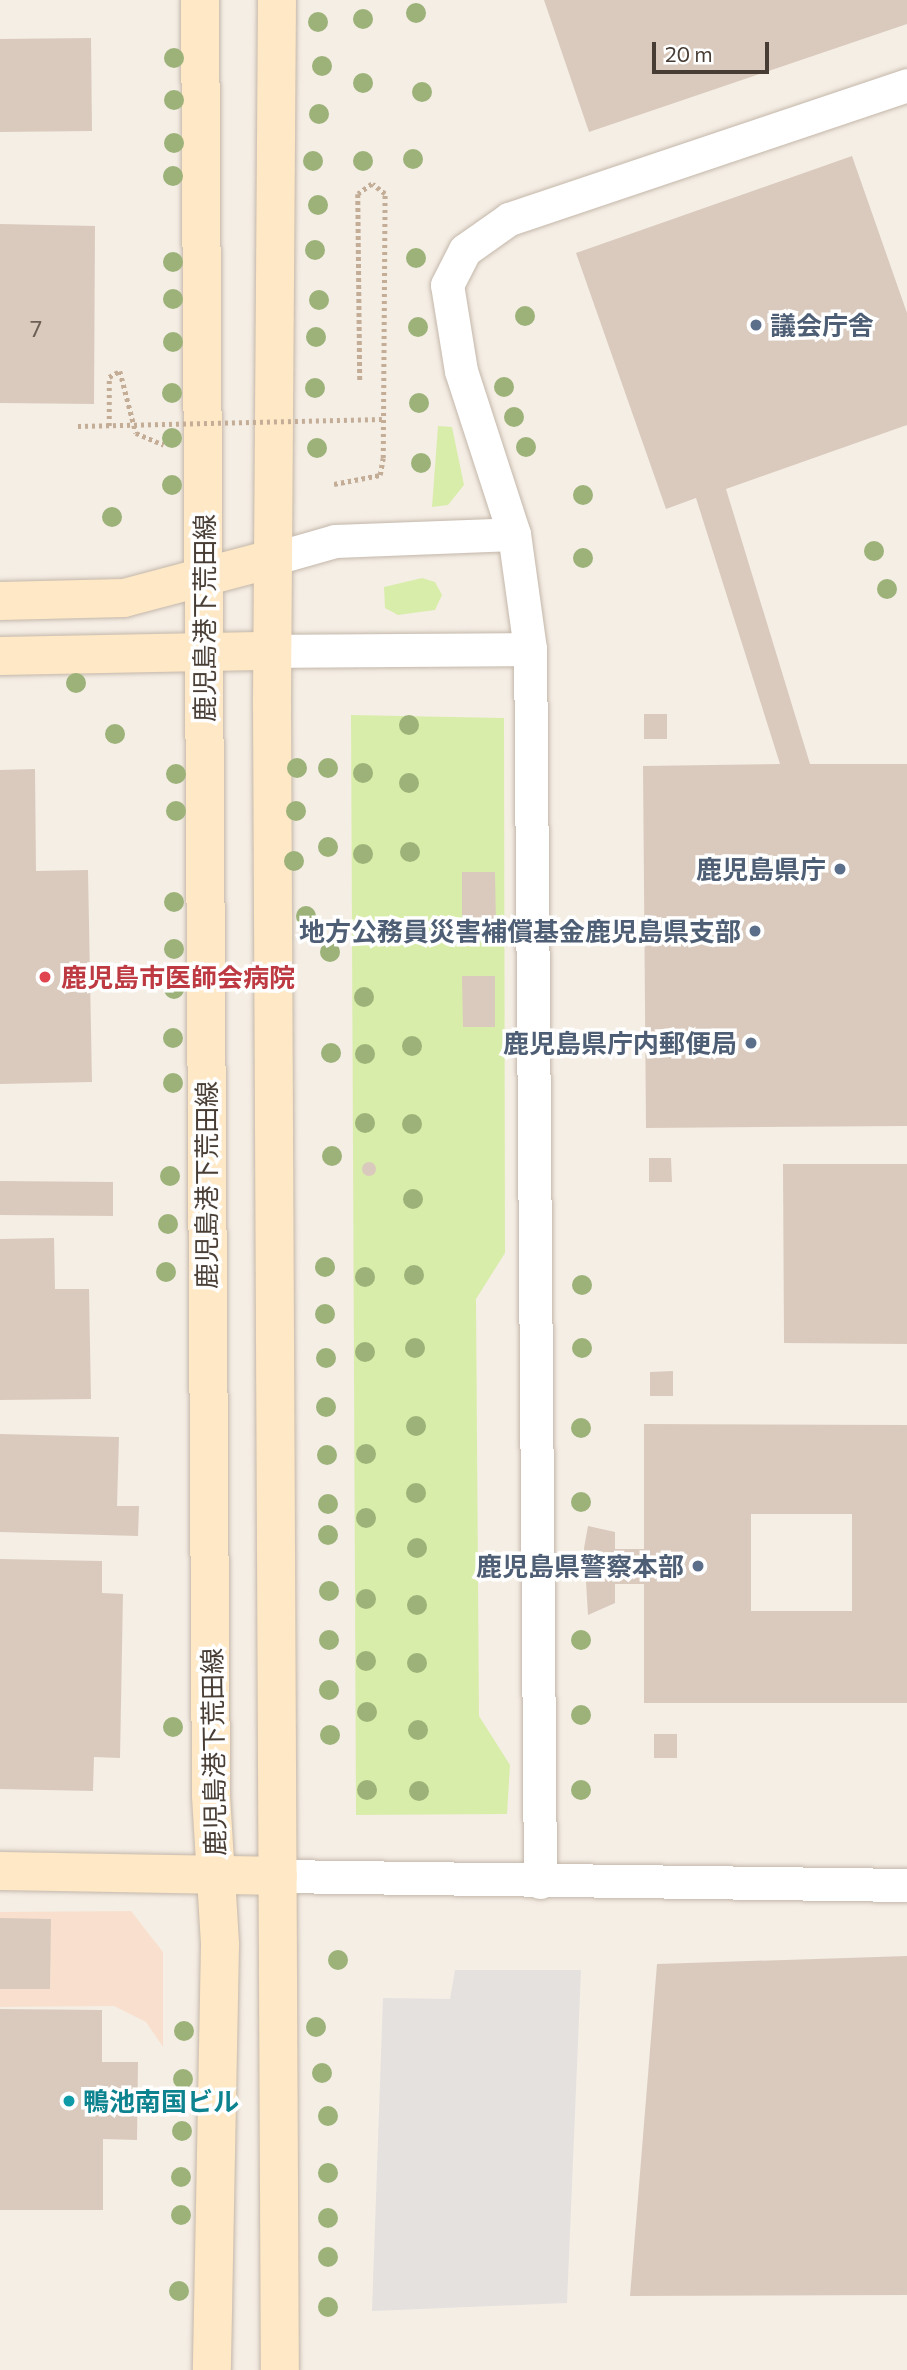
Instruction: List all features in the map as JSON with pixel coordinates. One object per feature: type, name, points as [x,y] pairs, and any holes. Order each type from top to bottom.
[{"type":"main road","name":"鹿児島港下荒田線","points":[[200,0],[215,1875],[212,2370]]},
{"type":"main road","points":[[277,0],[272,651],[280,2370]]},
{"type":"main road","points":[[0,601],[124,598],[272,559]]},
{"type":"main road","points":[[0,656],[272,651]]},
{"type":"main road","points":[[0,1871],[278,1876]]},
{"type":"street","points":[[540,1882],[530,649],[514,534],[461,371],[446,285],[465,250],[509,219],[907,85]]},
{"type":"street","points":[[272,559],[335,541],[514,534]]},
{"type":"street","points":[[272,651],[530,649]]},
{"type":"street","points":[[278,1876],[540,1882],[907,1885]]},
{"type":"path","points":[[334,484],[380,475],[385,194],[372,184],[358,194],[360,382]]},
{"type":"path","points":[[109,426],[109,377],[120,370],[136,433],[165,445]]},
{"type":"path","points":[[78,426],[383,419]]},
{"type":"shaded area","points":[[131,1911],[163,1952],[163,2047],[146,2022],[114,2006],[0,2007],[0,1912]]},
{"type":"shaded area","points":[[455,1970],[581,1970],[567,2303],[372,2311],[383,1998],[450,1999]]},
{"type":"green space","points":[[438,426],[452,427],[464,485],[448,505],[432,507]]},
{"type":"green space","points":[[422,578],[435,582],[442,595],[435,610],[398,615],[385,608],[384,587]]},
{"type":"green space","points":[[351,715],[504,718],[505,1253],[476,1299],[479,1716],[510,1765],[507,1814],[356,1815]]},
{"type":"building","points":[[544,0],[907,0],[907,24],[589,132]]},
{"type":"building","points":[[91,38],[92,131],[0,132],[0,39]]},
{"type":"building","points":[[852,156],[907,313],[907,425],[726,489],[810,764],[907,764],[907,1126],[646,1128],[643,766],[780,764],[696,498],[666,509],[576,253]]},
{"type":"building","points":[[0,224],[95,226],[94,404],[0,403]]},
{"type":"building","points":[[644,714],[667,714],[667,739],[644,739]]},
{"type":"building","name":"鹿児島市医師会病院","points":[[35,769],[36,871],[88,870],[92,1082],[0,1084],[0,770]]},
{"type":"building","points":[[462,872],[495,872],[496,923],[462,923]]},
{"type":"building","points":[[462,976],[495,976],[495,1027],[463,1027]]},
{"type":"building","points":[[649,1158],[671,1158],[672,1182],[649,1182]]},
{"type":"building","points":[[369,1162],[374,1164],[374,1174],[369,1176],[364,1174],[362,1169],[364,1164]]},
{"type":"building","points":[[783,1164],[907,1164],[907,1344],[784,1343]]},
{"type":"building","points":[[0,1181],[113,1182],[113,1216],[0,1215]]},
{"type":"building","points":[[54,1238],[55,1289],[89,1289],[91,1399],[0,1400],[0,1239]]},
{"type":"building","points":[[673,1371],[673,1396],[650,1396],[650,1372]]},
{"type":"building","name":"鹿児島県警察本部","points":[[644,1424],[907,1425],[907,1703],[644,1703],[644,1584],[615,1584],[615,1603],[588,1615],[584,1548],[588,1526],[615,1532],[615,1549],[644,1549]],"holes":[[[751,1514],[852,1514],[852,1611],[751,1611]]]},
{"type":"building","points":[[0,1434],[119,1437],[117,1506],[139,1506],[138,1536],[0,1532]]},
{"type":"building","points":[[0,1559],[102,1561],[102,1593],[123,1594],[120,1758],[94,1757],[93,1791],[0,1789]]},
{"type":"building","points":[[654,1734],[677,1734],[677,1758],[654,1758]]},
{"type":"building","points":[[0,1918],[51,1919],[50,1989],[0,1989]]},
{"type":"building","points":[[907,1956],[907,2295],[630,2296],[657,1964]]},
{"type":"building","name":"鴨池南国ビル","points":[[0,2009],[102,2010],[102,2062],[138,2062],[137,2140],[103,2139],[103,2210],[0,2210]]},
{"type":"place","name":"議会庁舎","points":[[756,325]]},
{"type":"place","name":"鹿児島県庁","points":[[840,869]]},
{"type":"place","name":"地方公務員災害補償基金鹿児島県支部","points":[[755,931]]},
{"type":"place","name":"鹿児島市医師会病院","points":[[45,977]]},
{"type":"place","name":"鹿児島県庁内郵便局","points":[[751,1043]]},
{"type":"place","name":"鹿児島県警察本部","points":[[698,1566]]},
{"type":"place","name":"鴨池南国ビル","points":[[69,2101]]}]
